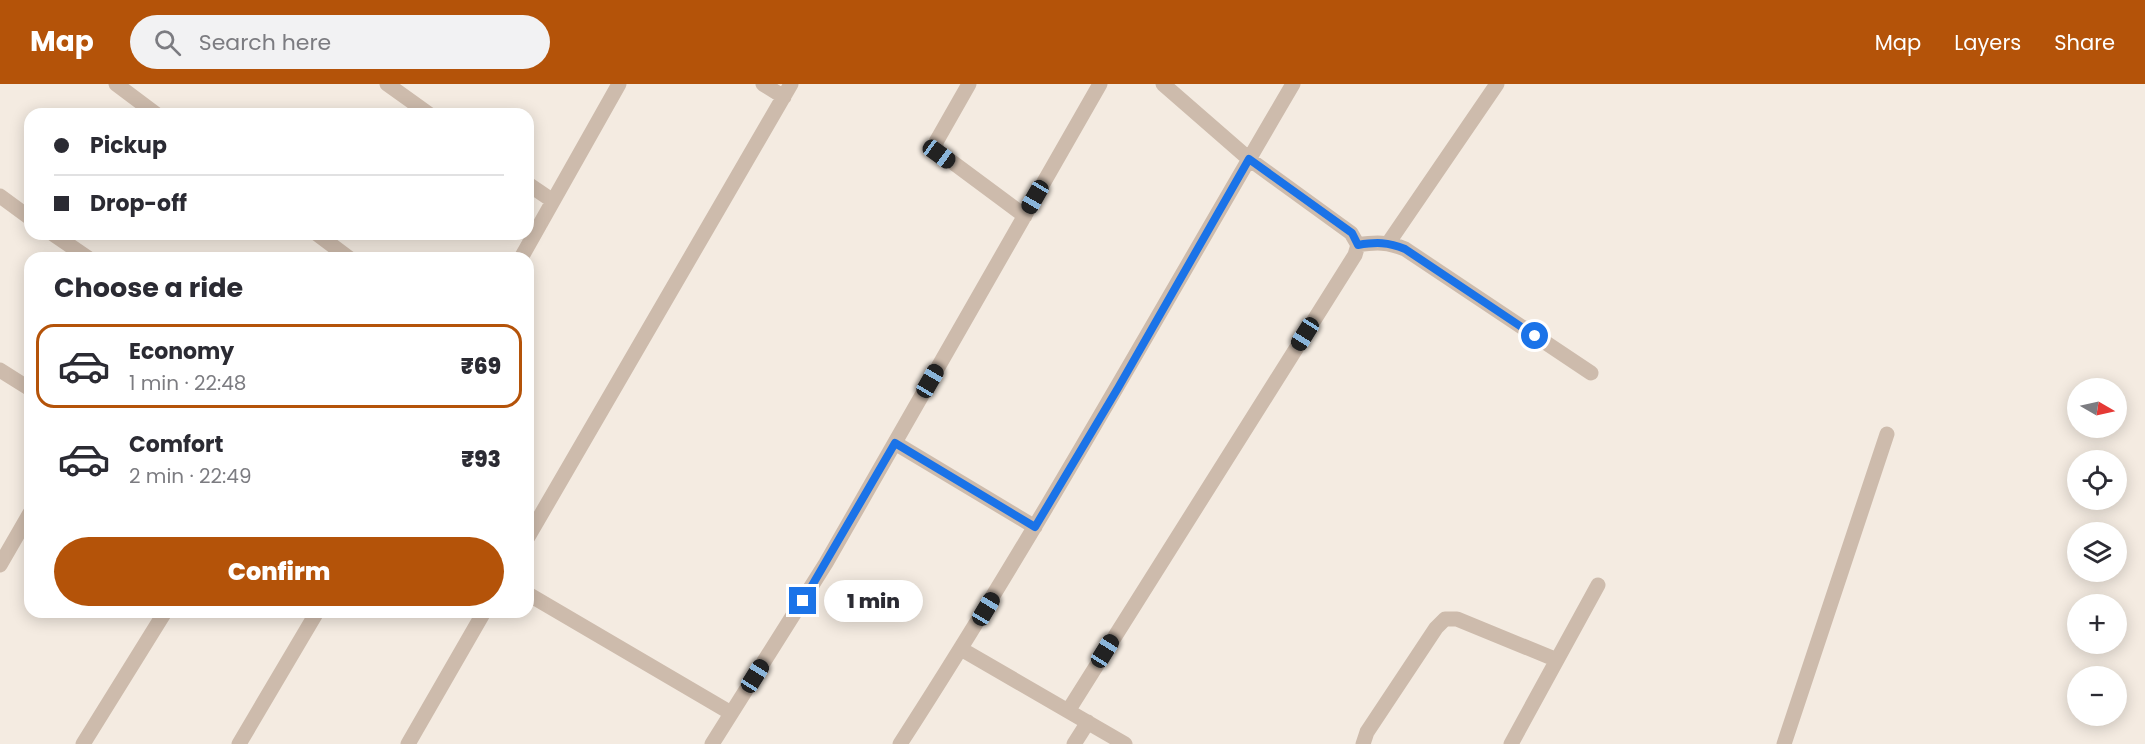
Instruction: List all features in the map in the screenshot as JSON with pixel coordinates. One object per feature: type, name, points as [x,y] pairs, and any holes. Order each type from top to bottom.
[{"type":"street","points":[[116,84],[148,108]]},
{"type":"street","points":[[387,84],[421,108]]},
{"type":"street","points":[[534,234],[619,84]]},
{"type":"street","points":[[534,527],[787,91],[764,84]]},
{"type":"street","points":[[969,84],[936,142],[936,150],[1025,216]]},
{"type":"street","points":[[711,744],[826,563],[1100,84]]},
{"type":"street","points":[[1068,711],[1355,255],[1358,245],[1352,233],[1249,159],[1163,84]]},
{"type":"street","points":[[900,744],[961,650],[1118,388],[1293,84]]},
{"type":"street","points":[[1389,242],[1497,84]]},
{"type":"street","points":[[534,188],[553,201]]},
{"type":"street","points":[[0,196],[24,214]]},
{"type":"street","points":[[62,240],[79,252]]},
{"type":"street","points":[[325,240],[341,252]]},
{"type":"street","points":[[1358,245],[1389,242],[1405,249],[1591,373]]},
{"type":"street","points":[[0,370],[24,385]]},
{"type":"street","points":[[1784,744],[1887,434]]},
{"type":"street","points":[[895,443],[1035,527]]},
{"type":"street","points":[[0,565],[24,523]]},
{"type":"street","points":[[1510,744],[1598,585]]},
{"type":"street","points":[[534,598],[731,713]]},
{"type":"street","points":[[83,744],[161,618]]},
{"type":"street","points":[[239,744],[313,618]]},
{"type":"street","points":[[408,744],[481,618]]},
{"type":"street","points":[[1363,744],[1366,732],[1436,628],[1445,619],[1457,619],[1557,660]]},
{"type":"street","points":[[961,650],[1125,744]]},
{"type":"street","points":[[1074,744],[1088,722]]},
{"type":"route","points":[[803,601],[895,443],[1035,527],[1118,388],[1249,159],[1352,233],[1358,245],[1389,242],[1405,249],[1535,336]]}]
